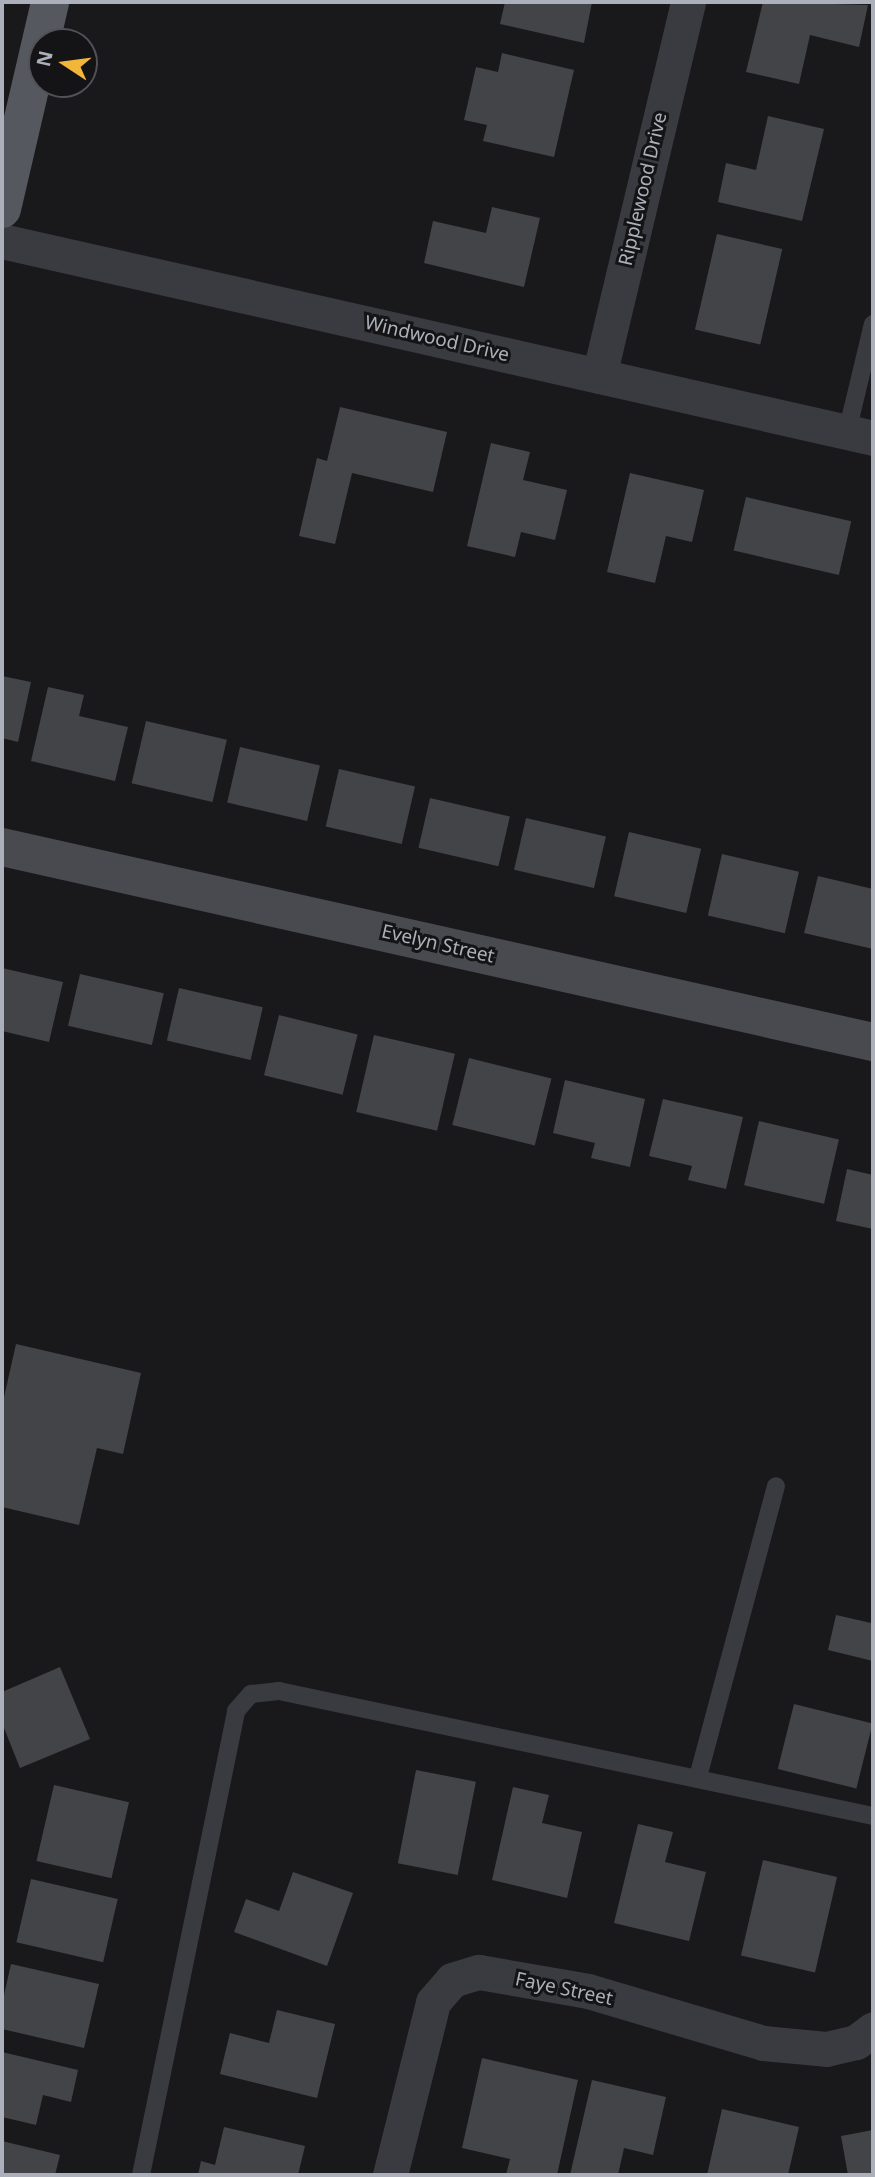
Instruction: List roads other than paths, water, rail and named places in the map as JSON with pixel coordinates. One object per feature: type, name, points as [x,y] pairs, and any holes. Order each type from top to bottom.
[{"type":"main road","points":[[2,209],[50,2]]},
{"type":"street","name":"Ripplewood Drive","points":[[599,376],[688,2]]},
{"type":"street","name":"Windwood Drive","points":[[2,241],[860,435]]},
{"type":"street","name":"Evelyn Street","points":[[2,847],[873,1042]]},
{"type":"street","name":"Faye Street","points":[[390,2175],[433,2003],[452,1980],[479,1972],[588,1991],[763,2043],[826,2049],[856,2042],[873,2029]]},
{"type":"lane","points":[[860,435],[873,324]]},
{"type":"lane","points":[[698,1777],[776,1486]]},
{"type":"lane","points":[[141,2175],[236,1711],[251,1694],[279,1691],[698,1777],[873,1816]]}]
